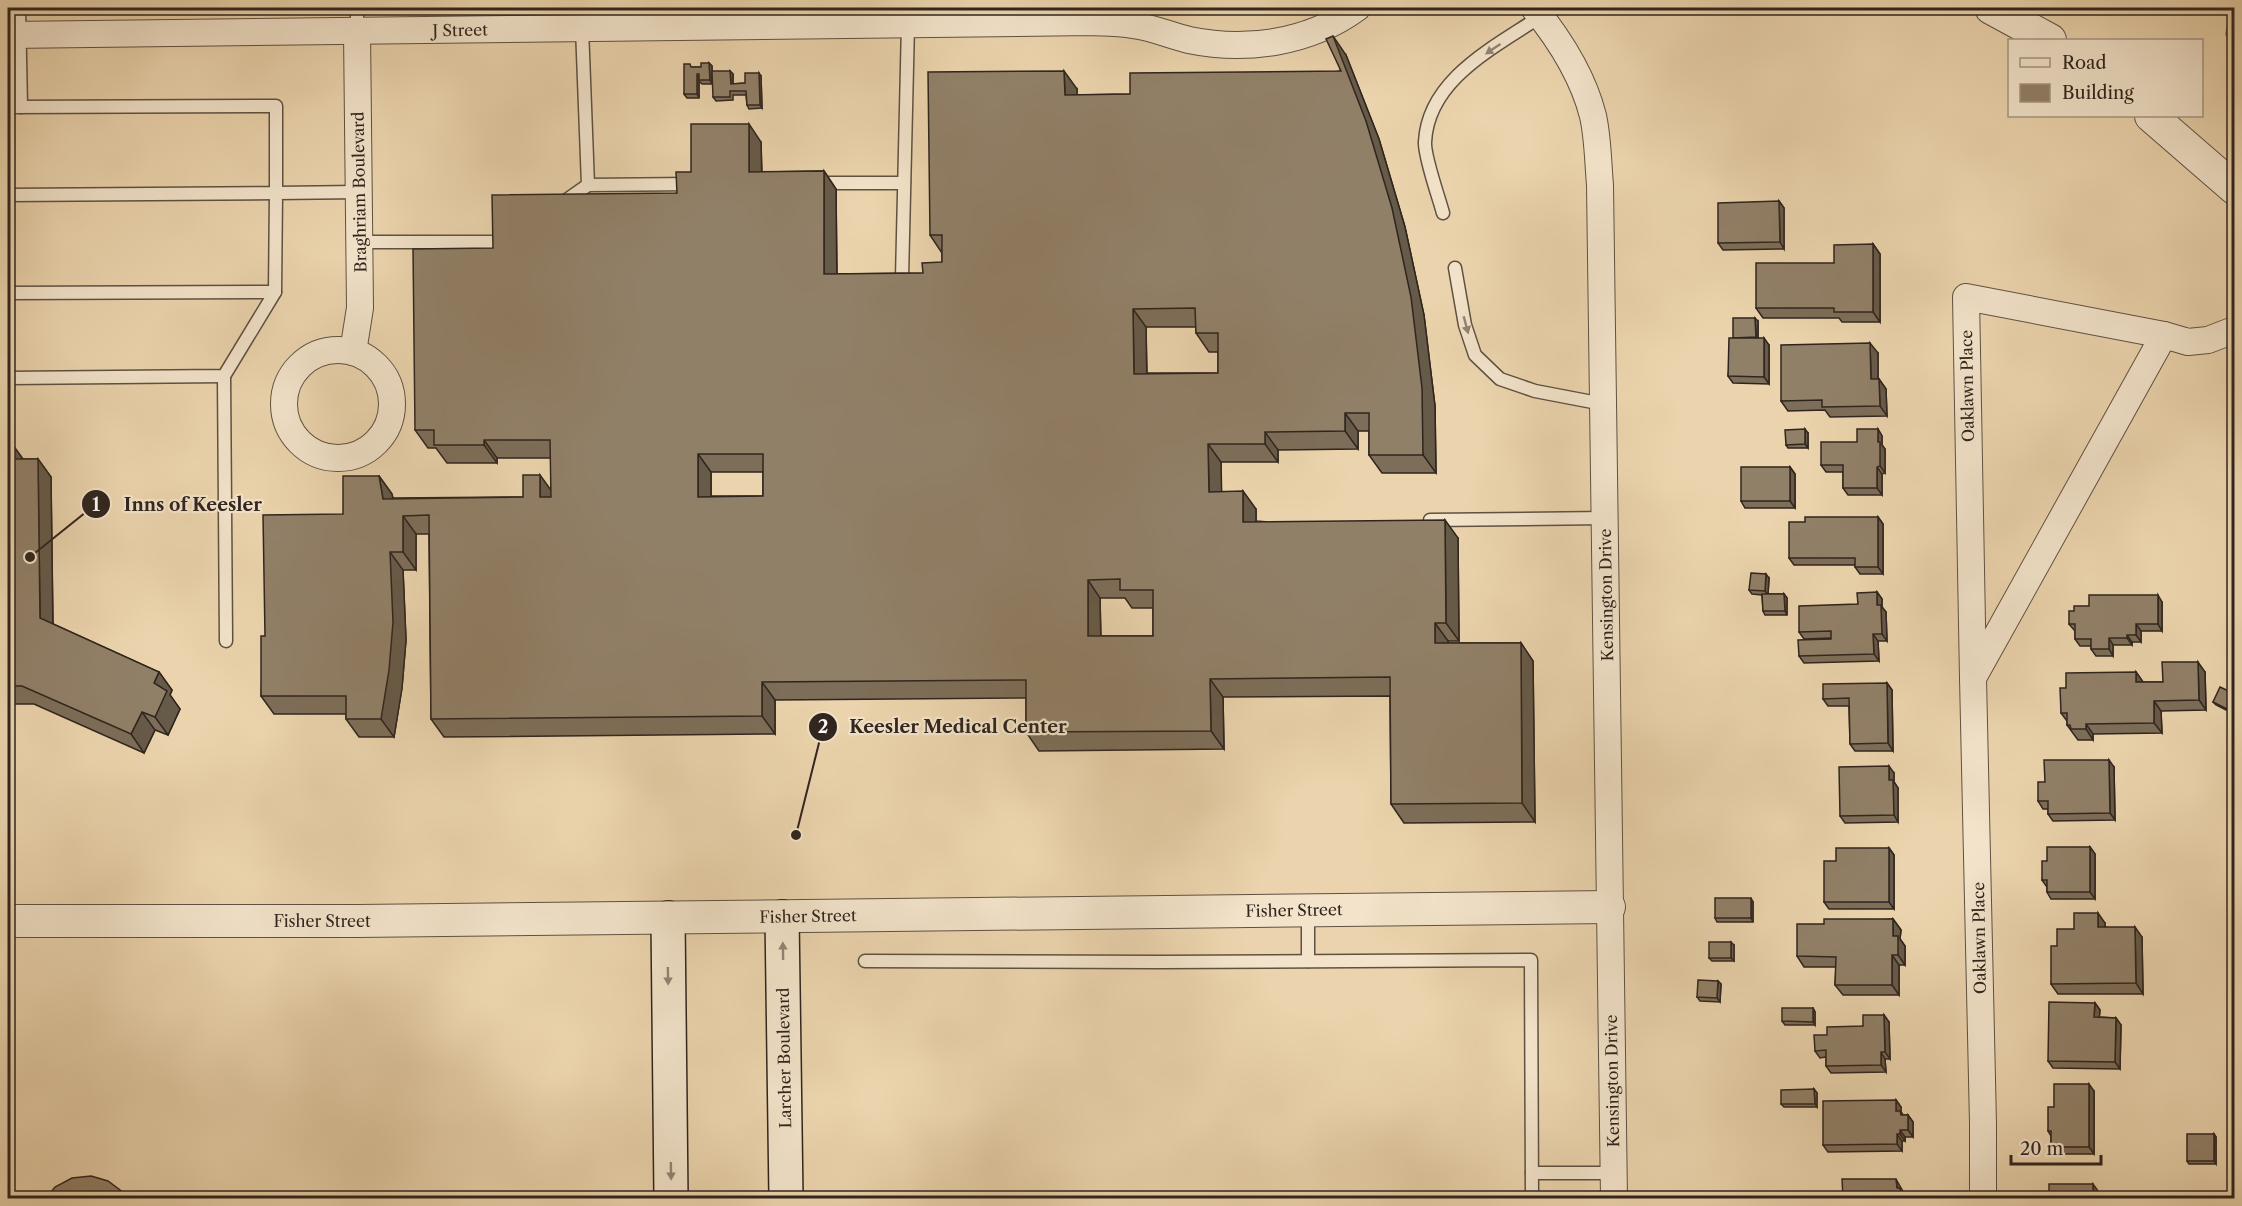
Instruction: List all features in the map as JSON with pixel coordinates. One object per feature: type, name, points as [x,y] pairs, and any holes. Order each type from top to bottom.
[{"type":"main road","name":"Larcher Boulevard","points":[[782,916],[786,1198]]},
{"type":"main road","points":[[668,918],[671,1198]]},
{"type":"street","name":"J Street","points":[[13,35],[357,19],[582,28],[1093,22],[1139,26],[1190,40],[1243,45],[1276,43],[1311,32],[1346,16],[1357,8]]},
{"type":"street","points":[[1991,8],[2048,39]]},
{"type":"street","name":"Kensington Drive","points":[[1538,12],[1582,79],[1593,118],[1600,185],[1614,1198]]},
{"type":"street","name":"Braghriam Boulevard","points":[[353,352],[360,308],[357,19]]},
{"type":"street","points":[[2152,117],[2235,188]]},
{"type":"street","name":"Oaklawn Place","points":[[1983,1198],[1966,297],[2164,335],[2188,342],[2208,340],[2235,330]]},
{"type":"street","points":[[1973,678],[2164,335]]},
{"type":"street","points":[[334,350],[353,352],[370,360],[383,373],[391,391],[390,419],[387,428],[376,443],[360,453],[342,458],[323,456],[306,448],[293,434],[285,417],[284,398],[289,380],[300,365],[315,354],[334,350]]},
{"type":"street","name":"Fisher Street","points":[[8,921],[668,918],[1609,907]]},
{"type":"lane","points":[[19,8],[13,35],[21,107]]},
{"type":"lane","points":[[1443,213],[1424,144],[1430,113],[1445,89],[1472,63],[1538,12]]},
{"type":"lane","points":[[902,278],[908,24]]},
{"type":"lane","points":[[582,28],[588,185]]},
{"type":"lane","points":[[8,107],[276,106],[275,292],[224,376],[226,641]]},
{"type":"lane","points":[[548,213],[588,185],[704,183]]},
{"type":"lane","points":[[809,183],[904,183]]},
{"type":"lane","points":[[8,195],[359,192]]},
{"type":"lane","points":[[360,242],[505,242]]},
{"type":"lane","points":[[1455,268],[1465,325],[1475,355],[1500,379],[1535,391],[1603,404]]},
{"type":"lane","points":[[8,293],[275,292]]},
{"type":"lane","points":[[8,378],[224,376]]},
{"type":"lane","points":[[1413,521],[1605,518]]},
{"type":"lane","points":[[1308,910],[1308,961]]},
{"type":"lane","points":[[866,961],[1531,960],[1532,1198]]},
{"type":"lane","points":[[1532,1173],[1613,1173]]},
{"type":"shaded area","points":[[2231,8],[2234,8],[2234,57],[2226,34]]},
{"type":"building","points":[[1333,36],[1366,121],[1392,208],[1411,297],[1422,388],[1423,455],[1369,455],[1369,413],[1345,413],[1345,431],[1265,432],[1265,444],[1208,444],[1209,492],[1243,491],[1243,522],[1445,520],[1446,623],[1435,623],[1435,643],[1521,643],[1522,803],[1391,804],[1390,677],[1210,679],[1211,731],[1026,732],[1026,680],[762,682],[762,716],[431,719],[429,515],[403,516],[403,552],[390,552],[393,622],[389,670],[381,719],[346,719],[346,696],[261,696],[261,636],[265,636],[263,515],[343,514],[343,476],[379,476],[383,499],[523,497],[523,475],[540,475],[540,497],[551,497],[550,440],[484,440],[484,445],[434,445],[434,430],[415,430],[413,249],[493,248],[492,195],[677,193],[676,172],[691,172],[691,124],[749,124],[749,172],[824,171],[824,274],[923,273],[922,263],[942,262],[942,235],[930,235],[928,72],[1064,71],[1065,95],[1130,94],[1130,73],[1341,71],[1326,39]],"holes":[[[1195,308],[1196,333],[1218,333],[1218,373],[1134,374],[1133,309]],[[698,454],[763,454],[763,496],[698,497]],[[1120,579],[1120,590],[1153,590],[1153,636],[1088,636],[1088,580]]]},
{"type":"building","points":[[701,63],[709,63],[710,80],[699,80],[699,74],[697,74],[697,94],[684,94],[684,64],[701,67]]},
{"type":"building","points":[[712,71],[730,71],[731,84],[745,83],[745,73],[759,73],[760,105],[747,105],[746,91],[730,91],[730,97],[713,97]]},
{"type":"building","points":[[1779,201],[1780,242],[1718,243],[1718,203]]},
{"type":"building","points":[[1873,244],[1873,312],[1834,312],[1834,308],[1756,308],[1756,263],[1834,263],[1834,245]]},
{"type":"building","points":[[1733,318],[1755,318],[1756,337],[1733,338]]},
{"type":"building","points":[[1729,338],[1764,338],[1764,377],[1728,376]]},
{"type":"building","points":[[1870,343],[1871,379],[1879,379],[1880,406],[1822,407],[1822,400],[1781,401],[1781,345]]},
{"type":"building","points":[[1805,429],[1805,444],[1786,445],[1785,430]]},
{"type":"building","points":[[1857,429],[1878,429],[1880,466],[1877,467],[1877,488],[1843,488],[1843,465],[1821,465],[1821,442],[1857,442]]},
{"type":"building","points":[[8,444],[12,444],[13,459],[38,459],[40,618],[159,672],[154,683],[167,691],[155,717],[142,712],[131,734],[22,686],[8,686]]},
{"type":"building","points":[[1741,467],[1790,467],[1790,501],[1741,501]]},
{"type":"building","points":[[1805,517],[1878,517],[1878,567],[1855,567],[1855,558],[1789,558],[1789,522],[1805,522]]},
{"type":"building","points":[[1751,573],[1766,574],[1765,591],[1749,590]]},
{"type":"building","points":[[1877,592],[1877,605],[1881,605],[1882,634],[1873,634],[1874,654],[1799,656],[1798,640],[1831,639],[1831,631],[1799,632],[1799,606],[1858,604],[1857,593]]},
{"type":"building","points":[[1762,594],[1784,594],[1785,611],[1763,611]]},
{"type":"building","points":[[2089,595],[2158,595],[2158,624],[2136,624],[2136,635],[2127,635],[2127,638],[2109,638],[2109,649],[2091,649],[2091,639],[2075,639],[2075,624],[2069,624],[2069,611],[2074,611],[2074,606],[2089,606]]},
{"type":"building","points":[[2162,662],[2198,662],[2199,700],[2154,701],[2154,723],[2086,724],[2086,729],[2071,729],[2070,725],[2067,725],[2067,713],[2061,713],[2060,688],[2066,688],[2066,673],[2136,672],[2136,682],[2163,682]]},
{"type":"building","points":[[1887,683],[1888,743],[1850,744],[1849,698],[1823,699],[1823,684]]},
{"type":"building","points":[[2220,687],[2235,694],[2235,705],[2231,711],[2213,702]]},
{"type":"building","points":[[2044,760],[2109,760],[2110,813],[2048,814],[2048,801],[2038,801],[2038,782],[2045,782]]},
{"type":"building","points":[[1889,766],[1889,780],[1893,780],[1894,815],[1840,816],[1839,767]]},
{"type":"building","points":[[2047,847],[2090,847],[2090,892],[2047,892],[2047,880],[2042,880],[2042,861],[2047,861]]},
{"type":"building","points":[[1836,848],[1889,848],[1889,902],[1824,902],[1824,861],[1836,861]]},
{"type":"building","points":[[1715,898],[1751,898],[1751,918],[1715,918]]},
{"type":"building","points":[[2074,913],[2098,913],[2098,927],[2135,927],[2136,983],[2051,984],[2051,946],[2057,946],[2057,929],[2074,929]]},
{"type":"building","points":[[1824,919],[1893,919],[1893,936],[1898,936],[1898,955],[1892,955],[1892,985],[1835,985],[1836,957],[1797,956],[1797,924],[1824,924]]},
{"type":"building","points":[[1709,942],[1731,942],[1731,958],[1709,958]]},
{"type":"building","points":[[1698,980],[1718,981],[1717,998],[1697,997]]},
{"type":"building","points":[[2049,1002],[2095,1003],[2094,1017],[2116,1018],[2115,1062],[2048,1061]]},
{"type":"building","points":[[1782,1008],[1813,1008],[1813,1022],[1782,1021]]},
{"type":"building","points":[[1863,1015],[1884,1015],[1885,1052],[1881,1052],[1881,1065],[1826,1066],[1826,1050],[1815,1051],[1814,1035],[1827,1035],[1827,1027],[1863,1026]]},
{"type":"building","points":[[2054,1084],[2089,1084],[2089,1147],[2051,1147],[2048,1107],[2054,1107]]},
{"type":"building","points":[[1814,1089],[1815,1104],[1781,1104],[1781,1090]]},
{"type":"building","points":[[1896,1100],[1896,1111],[1900,1111],[1901,1115],[1908,1115],[1908,1130],[1900,1130],[1900,1134],[1897,1134],[1897,1144],[1823,1145],[1823,1101]]},
{"type":"building","points":[[2187,1134],[2214,1134],[2214,1161],[2187,1161]]},
{"type":"building","points":[[91,1176],[108,1181],[127,1198],[46,1198],[55,1187],[72,1178]]},
{"type":"building","points":[[1842,1179],[1896,1179],[1901,1198],[1843,1198]]},
{"type":"building","points":[[2049,1184],[2093,1184],[2093,1198],[2049,1198]]},
{"type":"place","name":"Inns of Keesler","points":[[30,557]]},
{"type":"place","name":"Keesler Medical Center","points":[[796,835]]}]
